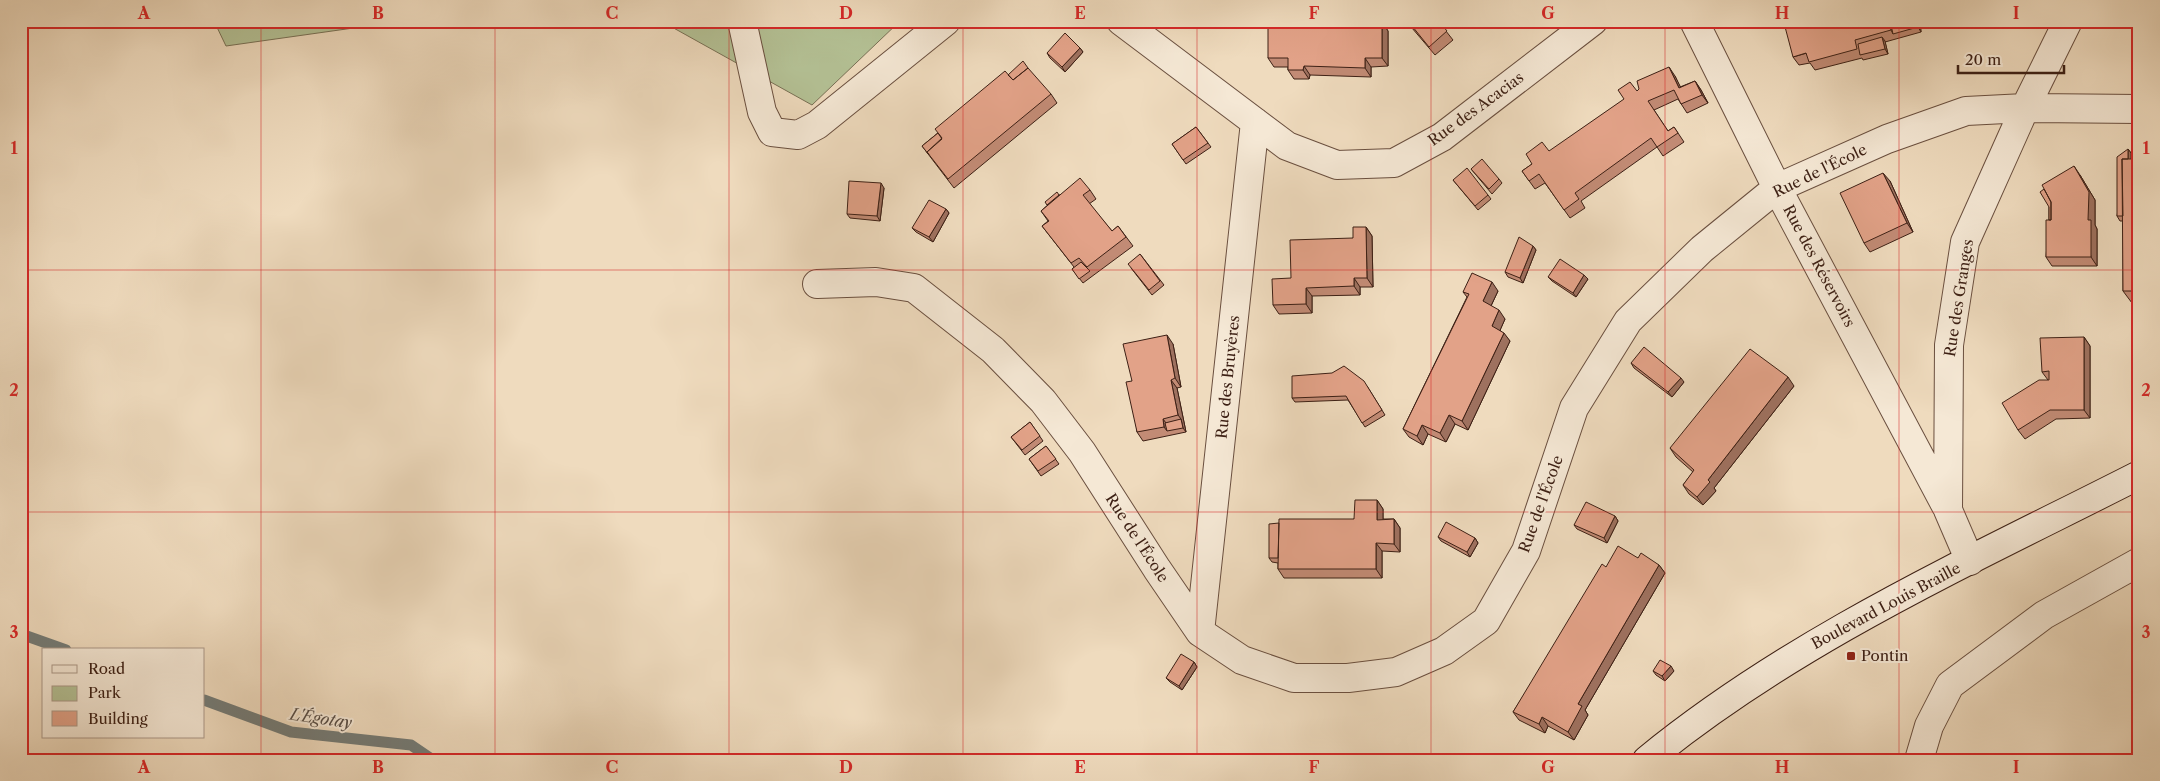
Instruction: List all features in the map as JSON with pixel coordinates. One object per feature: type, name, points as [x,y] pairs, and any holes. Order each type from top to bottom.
[{"type":"street","points":[[742,21],[762,112],[772,132],[798,135],[817,125],[946,21]]},
{"type":"street","name":"Rue des Acacias","points":[[1121,21],[1287,146],[1337,164],[1394,162],[1442,137],[1593,21]]},
{"type":"street","name":"Rue des Réservoirs","points":[[1694,21],[1778,188],[1948,510]]},
{"type":"street","name":"Rue des Granges","points":[[1970,561],[1948,510],[1949,345],[1965,242],[2025,108],[2068,21]]},
{"type":"street","name":"Rue de l'École","points":[[817,284],[876,282],[914,288],[993,350],[1043,401],[1082,452],[1200,632],[1242,660],[1294,678],[1348,678],[1396,672],[1444,651],[1486,621],[1526,551],[1574,408],[1628,321],[1702,249],[1778,188],[1886,139],[1966,111],[2025,108],[2139,108]]},
{"type":"street","name":"Rue des Bruyères","points":[[1200,632],[1255,122]]},
{"type":"street","name":"Boulevard Louis Braille","points":[[1647,760],[1740,690],[1812,644],[2139,475]]},
{"type":"street","points":[[1919,760],[1929,726],[1950,684],[2044,615],[2139,562]]},
{"type":"green space","points":[[214,21],[403,21],[226,46]]},
{"type":"green space","points":[[661,21],[900,21],[812,105]]},
{"type":"building","points":[[1285,21],[1302,21],[1302,26],[1285,26]]},
{"type":"building","points":[[1302,21],[1382,22],[1382,58],[1365,58],[1365,68],[1304,66],[1303,70],[1288,70],[1288,58],[1268,58],[1268,26],[1302,26]]},
{"type":"building","points":[[1408,21],[1439,21],[1447,31],[1429,47]]},
{"type":"building","points":[[1788,21],[1888,21],[1891,30],[1855,40],[1857,49],[1809,62],[1806,53],[1793,57],[1784,23]]},
{"type":"building","points":[[1890,21],[1917,21],[1918,27],[1893,34]]},
{"type":"building","points":[[1065,33],[1080,48],[1062,67],[1047,53]]},
{"type":"building","points":[[1882,37],[1885,49],[1860,55],[1858,44]]},
{"type":"building","points":[[1023,61],[1028,68],[1013,80],[1008,75]]},
{"type":"building","points":[[1669,67],[1679,88],[1695,81],[1702,95],[1681,104],[1674,90],[1648,101],[1668,131],[1674,127],[1678,133],[1657,147],[1651,138],[1575,193],[1579,199],[1564,210],[1539,174],[1529,181],[1522,171],[1532,164],[1526,154],[1542,142],[1549,151],[1624,99],[1618,90],[1630,82],[1637,91],[1639,89],[1637,81]]},
{"type":"building","points":[[1028,68],[1051,94],[948,179],[927,152],[942,138],[935,129],[1005,71],[1013,80]]},
{"type":"building","points":[[1196,127],[1208,143],[1183,160],[1172,144]]},
{"type":"building","points":[[938,133],[942,139],[927,152],[929,155],[922,146]]},
{"type":"building","points":[[2128,149],[2128,159],[2122,159],[2123,216],[2117,216],[2117,157]]},
{"type":"building","points":[[1482,159],[1499,179],[1489,189],[1471,169]]},
{"type":"building","points":[[2122,159],[2139,159],[2139,291],[2123,291]]},
{"type":"building","points":[[2074,166],[2089,192],[2088,220],[2091,220],[2091,257],[2046,257],[2046,220],[2051,220],[2051,202],[2042,185]]},
{"type":"building","points":[[1467,168],[1488,195],[1475,206],[1453,180]]},
{"type":"building","points":[[1883,173],[1907,223],[1864,243],[1840,193]]},
{"type":"building","points":[[1080,178],[1090,190],[1083,195],[1112,231],[1118,226],[1126,237],[1087,267],[1079,258],[1071,263],[1042,226],[1049,221],[1041,211]]},
{"type":"building","points":[[849,181],[881,183],[877,216],[847,214]]},
{"type":"building","points":[[2044,189],[2051,202],[2051,220],[2049,220],[2049,207],[2040,192]]},
{"type":"building","points":[[1057,192],[1059,195],[1047,205],[1045,202]]},
{"type":"building","points":[[929,200],[946,209],[929,237],[912,228]]},
{"type":"building","points":[[1353,227],[1366,227],[1367,278],[1354,278],[1354,286],[1306,288],[1306,304],[1273,305],[1272,279],[1291,278],[1290,240],[1353,238]]},
{"type":"building","points":[[1519,237],[1533,246],[1520,278],[1505,272]]},
{"type":"building","points":[[1140,254],[1160,281],[1149,290],[1128,264]]},
{"type":"building","points":[[1560,259],[1584,275],[1573,293],[1548,277]]},
{"type":"building","points":[[1081,262],[1090,271],[1079,279],[1072,269]]},
{"type":"building","points":[[1472,273],[1492,282],[1483,301],[1499,310],[1492,326],[1504,333],[1462,421],[1449,415],[1440,433],[1422,425],[1417,436],[1403,429],[1469,294],[1463,292]]},
{"type":"building","points":[[1167,335],[1175,378],[1171,380],[1178,415],[1163,419],[1164,427],[1137,432],[1126,382],[1132,381],[1123,344]]},
{"type":"building","points":[[2084,337],[2084,410],[2050,410],[2018,430],[2002,403],[2039,380],[2049,380],[2049,371],[2042,372],[2040,338]]},
{"type":"building","points":[[1644,347],[1681,378],[1668,392],[1631,363]]},
{"type":"building","points":[[1750,349],[1788,377],[1708,480],[1710,482],[1697,497],[1683,485],[1694,470],[1670,448]]},
{"type":"building","points":[[1344,366],[1364,381],[1382,410],[1362,423],[1346,396],[1292,398],[1292,376],[1332,373]]},
{"type":"building","points":[[1181,419],[1183,428],[1167,431],[1165,423]]},
{"type":"building","points":[[1030,422],[1040,436],[1022,450],[1011,437]]},
{"type":"building","points":[[1046,446],[1056,459],[1038,471],[1029,459]]},
{"type":"building","points":[[1355,500],[1377,500],[1377,520],[1394,519],[1394,544],[1376,543],[1376,569],[1278,569],[1279,519],[1354,519]]},
{"type":"building","points":[[1586,502],[1615,516],[1604,538],[1574,525]]},
{"type":"building","points":[[1446,522],[1475,538],[1467,552],[1438,537]]},
{"type":"building","points":[[1279,523],[1278,558],[1269,558],[1269,524]]},
{"type":"building","points":[[1618,546],[1638,558],[1641,553],[1659,565],[1578,704],[1582,706],[1568,732],[1542,717],[1539,724],[1513,712],[1602,564],[1606,567]]},
{"type":"building","points":[[1181,654],[1194,662],[1179,686],[1166,678]]},
{"type":"building","points":[[1660,660],[1671,666],[1662,676],[1653,671]]},
{"type":"waterway","name":"L'Égotay","points":[[21,634],[60,648]]},
{"type":"waterway","name":"L'Égotay","points":[[205,700],[291,732],[411,745],[433,760]]},
{"type":"place","name":"Pontin","points":[[1851,656]]}]
